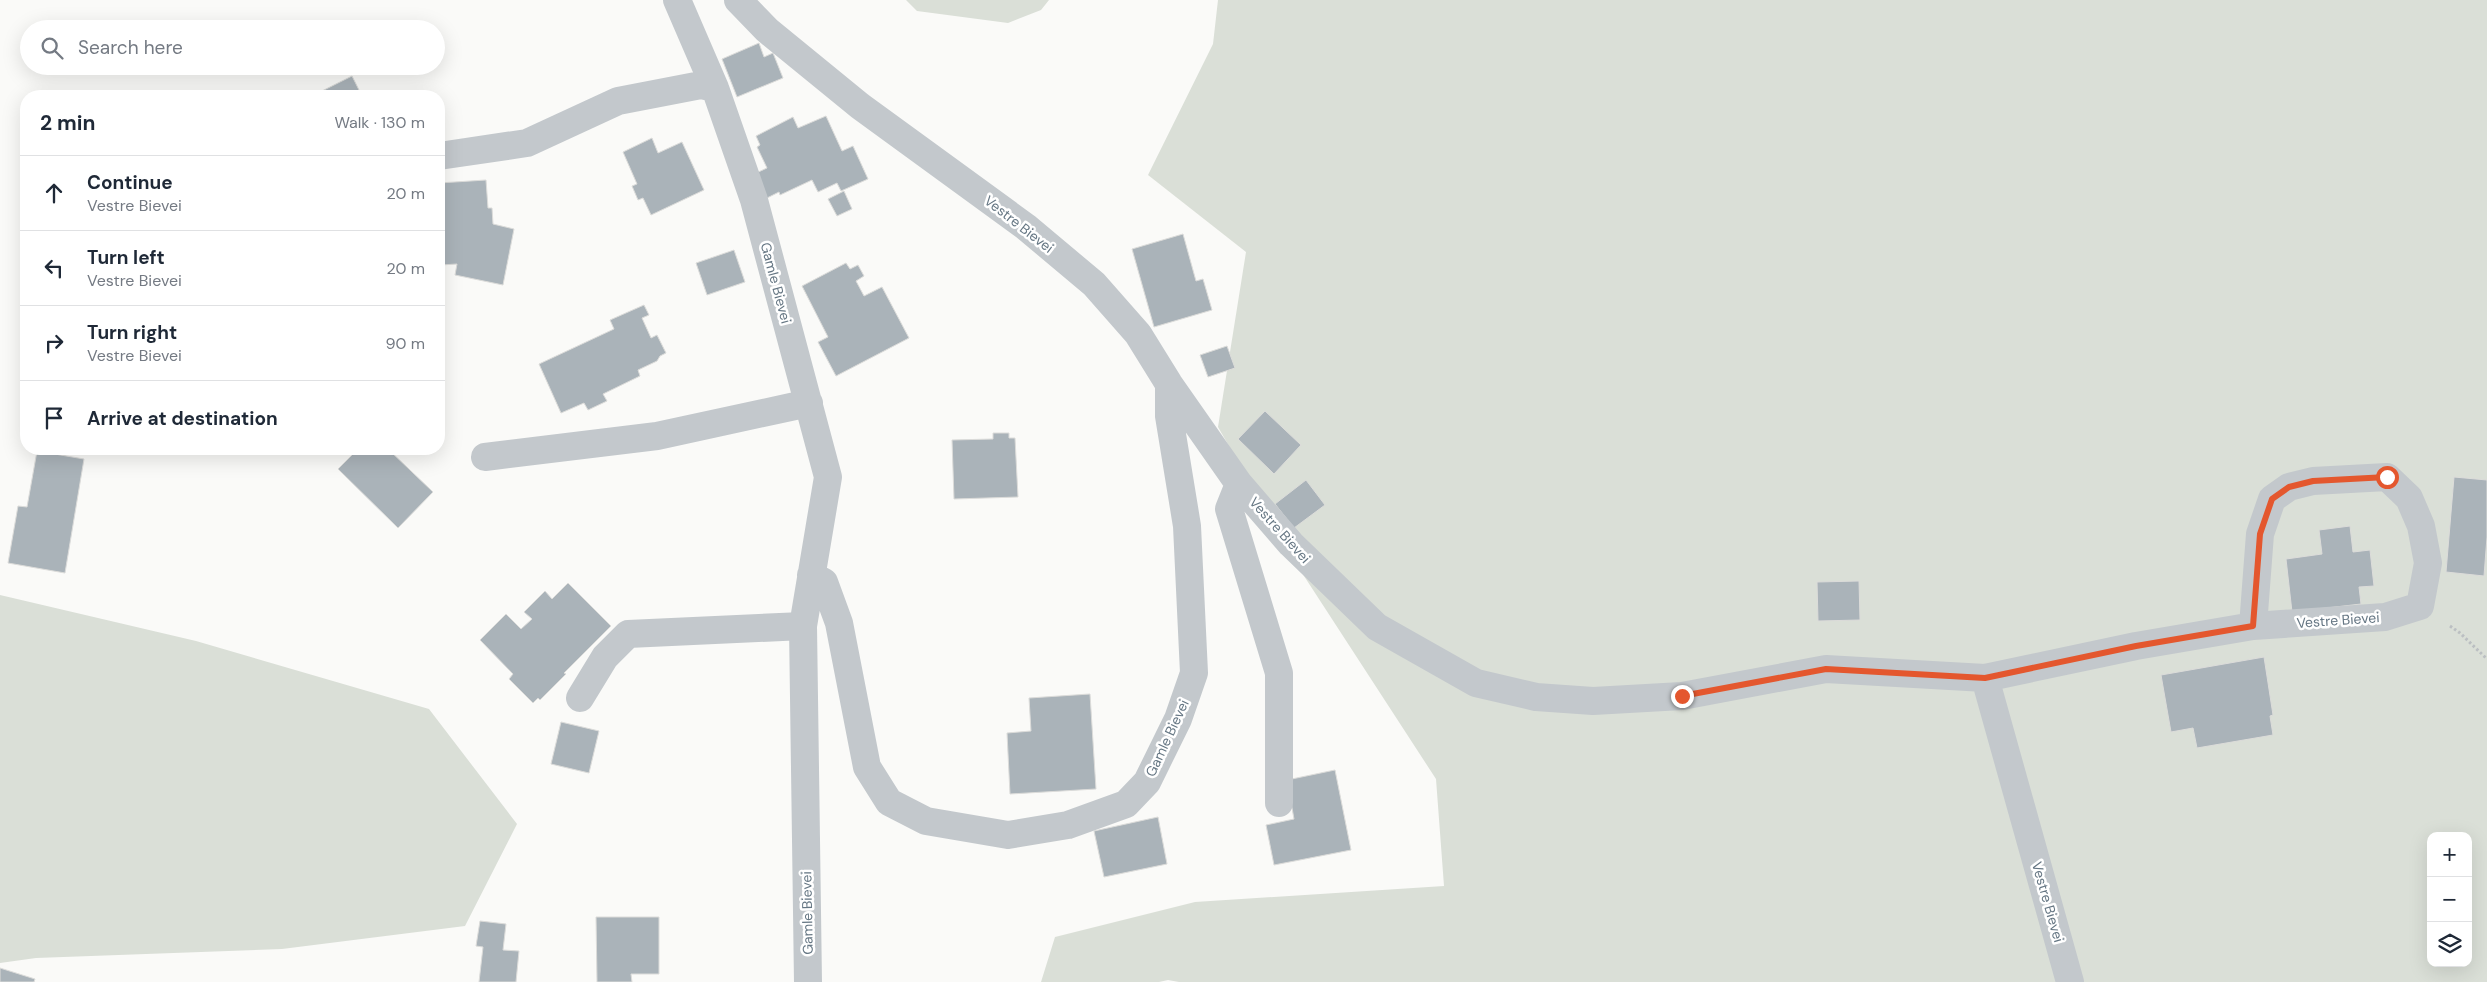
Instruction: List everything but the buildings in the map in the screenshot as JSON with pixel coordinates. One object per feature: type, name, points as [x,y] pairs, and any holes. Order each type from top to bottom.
[{"type":"street","name":"Gamle Bievei","points":[[677,0],[715,88],[754,200],[828,477],[803,626],[808,982]]},
{"type":"street","name":"Vestre Bievei","points":[[738,0],[768,30],[860,106],[1026,227],[1094,284],[1138,334],[1169,384],[1239,484],[1291,544],[1377,628],[1476,683],[1536,697],[1593,700],[1682,696],[1826,669],[1985,678],[2136,646],[2253,626],[2385,617],[2420,606]]},
{"type":"street","points":[[445,155],[527,143],[618,101],[701,84],[715,88]]},
{"type":"street","name":"Gamle Bievei","points":[[812,575],[824,582],[839,623],[867,767],[889,802],[926,821],[1008,835],[1068,825],[1126,804],[1147,782],[1178,719],[1194,673],[1187,526],[1169,416],[1169,384]]},
{"type":"street","points":[[485,457],[657,436],[809,403]]},
{"type":"street","points":[[2253,626],[2260,534],[2272,499],[2289,487],[2313,481],[2387,477],[2409,498],[2421,526],[2428,563],[2420,606]]},
{"type":"street","points":[[1239,484],[1229,509],[1279,673],[1280,803]]},
{"type":"street","points":[[580,698],[605,657],[628,634],[803,626]]},
{"type":"street","name":"Vestre Bievei","points":[[1985,678],[2070,982]]},
{"type":"path","points":[[2420,606],[2460,633],[2487,660]]},
{"type":"shaded area","points":[[906,0],[1049,0],[1041,10],[1008,23],[917,11]]},
{"type":"shaded area","points":[[1218,0],[2487,0],[2487,982],[1179,982],[1168,980],[1159,982],[1041,982],[1055,937],[1195,902],[1444,886],[1436,779],[1304,576],[1218,427],[1246,252],[1148,175],[1213,44]]},
{"type":"shaded area","points":[[0,595],[196,641],[429,709],[517,824],[465,926],[282,949],[36,958],[0,963]]},
{"type":"route","points":[[1682,696],[1826,669],[1985,678],[2136,646],[2253,626],[2260,534],[2272,499],[2289,487],[2313,481],[2387,477]]}]
